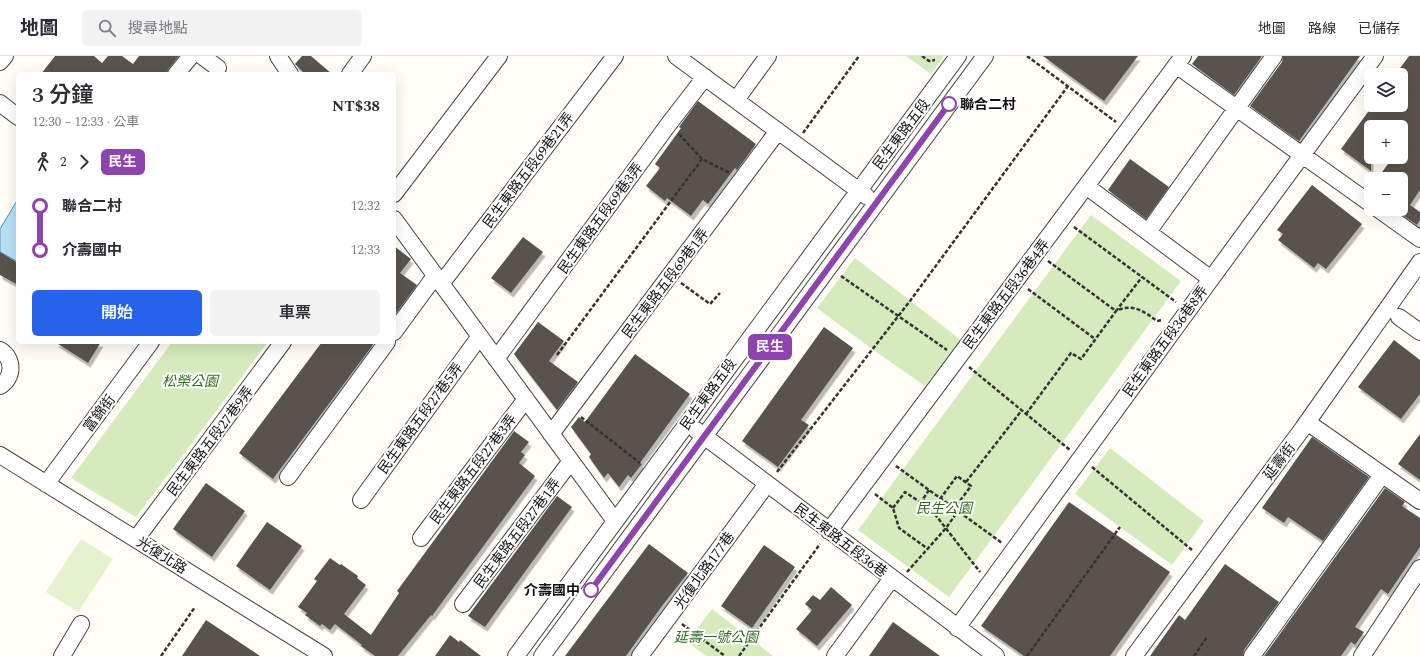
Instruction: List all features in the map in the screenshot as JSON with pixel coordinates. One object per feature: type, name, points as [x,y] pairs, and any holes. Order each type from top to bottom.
[{"type":"street","points":[[0,62],[5,56]]},
{"type":"street","points":[[178,72],[191,56]]},
{"type":"street","points":[[202,56],[218,68]]},
{"type":"street","points":[[278,56],[289,72]]},
{"type":"street","points":[[351,72],[363,56]]},
{"type":"street","points":[[396,191],[499,56]]},
{"type":"street","name":"民生東路五段69巷21弄","points":[[396,330],[438,280],[615,56]]},
{"type":"street","points":[[676,56],[876,203]]},
{"type":"street","points":[[736,100],[768,56]]},
{"type":"street","name":"民生東路五段","points":[[516,656],[686,423],[958,56]]},
{"type":"street","name":"民生東路五段","points":[[542,656],[985,56]]},
{"type":"street","points":[[1148,232],[1274,56]]},
{"type":"street","name":"民生東路五段36巷8弄","points":[[957,628],[1375,56]]},
{"type":"street","points":[[1179,61],[1237,108],[1364,199]]},
{"type":"street","name":"民生東路五段36巷4弄","points":[[825,537],[1179,61]]},
{"type":"street","name":"民生東路五段69巷3弄","points":[[496,358],[705,77]]},
{"type":"street","points":[[0,103],[16,115]]},
{"type":"street","name":"民生東路五段69巷1弄","points":[[551,434],[671,276],[778,131]]},
{"type":"street","points":[[1086,186],[1211,279]]},
{"type":"street","points":[[1388,216],[1420,239]]},
{"type":"street","points":[[396,222],[615,521]]},
{"type":"street","name":"延壽街","points":[[1134,656],[1307,422],[1420,262]]},
{"type":"street","points":[[1399,317],[1420,332]]},
{"type":"street","name":"民生東路五段27巷5弄","points":[[361,500],[480,336]]},
{"type":"street","name":"富錦街","points":[[46,484],[150,344]]},
{"type":"street","name":"民生東路五段27巷9弄","points":[[136,539],[282,344]]},
{"type":"street","points":[[288,477],[386,344]]},
{"type":"street","points":[[0,350],[4,352],[9,360],[11,369],[8,378],[0,386]]},
{"type":"street","name":"民生東路五段27巷3弄","points":[[421,538],[526,399]]},
{"type":"street","points":[[1307,422],[1420,502]]},
{"type":"street","name":"民生東路五段36巷","points":[[686,423],[704,437],[770,480],[825,537],[899,576],[957,628],[996,656]]},
{"type":"street","name":"光復北路","points":[[0,455],[324,656]]},
{"type":"street","name":"民生東路五段27巷1弄","points":[[463,604],[571,461]]},
{"type":"street","points":[[1252,656],[1382,475]]},
{"type":"street","name":"光復北路177巷","points":[[640,656],[770,480]]},
{"type":"street","points":[[1362,656],[1420,568]]},
{"type":"street","points":[[835,656],[899,576]]},
{"type":"street","points":[[62,656],[82,624]]},
{"type":"path","points":[[795,144],[859,56]]},
{"type":"path","points":[[922,56],[929,61],[934,61],[938,58]]},
{"type":"path","points":[[1027,56],[1127,131]]},
{"type":"path","points":[[770,480],[897,317],[1068,86]]},
{"type":"path","points":[[668,125],[677,131],[702,159],[742,180]]},
{"type":"path","points":[[557,355],[702,159]]},
{"type":"path","points":[[1074,227],[1178,304]]},
{"type":"path","points":[[1048,261],[1116,311]]},
{"type":"path","points":[[837,274],[951,353]]},
{"type":"path","points":[[671,276],[710,304],[720,293]]},
{"type":"path","points":[[1026,414],[1072,353],[1081,358],[1142,277]]},
{"type":"path","points":[[1028,288],[1095,339]]},
{"type":"path","points":[[1116,311],[1124,307],[1142,310],[1157,321],[1167,320]]},
{"type":"path","points":[[969,367],[1072,451]]},
{"type":"path","points":[[571,409],[642,464]]},
{"type":"path","points":[[966,482],[1022,410]]},
{"type":"path","points":[[1088,464],[1192,550]]},
{"type":"path","points":[[896,466],[1004,545]]},
{"type":"path","points":[[940,499],[957,476],[966,482],[971,486],[954,509]]},
{"type":"path","points":[[893,508],[905,492],[920,502],[929,490]]},
{"type":"path","points":[[875,494],[893,508],[899,528],[928,549]]},
{"type":"path","points":[[923,499],[983,575]]},
{"type":"path","points":[[899,576],[928,549],[958,511]]},
{"type":"path","points":[[1026,656],[1120,527]]},
{"type":"path","points":[[739,656],[825,537]]},
{"type":"path","points":[[161,656],[195,607]]},
{"type":"path","points":[[680,622],[725,656]]},
{"type":"path","points":[[1194,656],[1207,637]]},
{"type":"green space","points":[[906,56],[944,56],[931,74]]},
{"type":"green space","name":"民生公園","points":[[1091,215],[1181,281],[949,597],[858,530]]},
{"type":"green space","points":[[855,258],[961,340],[925,386],[817,308]]},
{"type":"green space","name":"松榮公園","points":[[171,344],[266,344],[136,517],[71,478]]},
{"type":"green space","points":[[1110,448],[1204,521],[1172,565],[1075,494]]},
{"type":"green space","points":[[81,539],[113,559],[78,612],[46,592]]},
{"type":"green space","name":"延壽一號公園","points":[[712,609],[773,656],[706,656],[687,642]]},
{"type":"water","points":[[16,202],[16,261],[0,252],[0,229]]},
{"type":"building","points":[[55,56],[94,56],[102,63],[108,56],[122,56],[133,64],[139,56],[179,56],[167,72],[43,72]]},
{"type":"building","points":[[302,56],[311,56],[330,72],[303,72],[295,64]]},
{"type":"building","points":[[1043,56],[1138,56],[1104,101]]},
{"type":"building","points":[[1198,56],[1262,56],[1234,95],[1192,64]]},
{"type":"building","points":[[1283,56],[1360,56],[1299,141],[1250,106],[1282,62]]},
{"type":"building","points":[[1409,56],[1420,56],[1420,190],[1410,205],[1420,212],[1420,220],[1417,225],[1404,216],[1408,216],[1408,172],[1382,172],[1388,164],[1408,164],[1408,120],[1364,120],[1364,164],[1371,164],[1371,171],[1341,149],[1368,112],[1408,112],[1408,68],[1400,68]]},
{"type":"building","points":[[698,101],[756,144],[737,170],[735,168],[708,204],[703,200],[691,216],[667,198],[665,201],[646,186],[660,168],[655,164]]},
{"type":"building","points":[[1130,159],[1169,187],[1146,219],[1108,190]]},
{"type":"building","points":[[1312,185],[1362,224],[1326,269],[1318,263],[1314,268],[1278,240],[1283,234],[1277,230]]},
{"type":"building","points":[[523,237],[543,252],[511,293],[491,278]]},
{"type":"building","points":[[396,248],[411,259],[400,273],[417,285],[396,313]]},
{"type":"building","points":[[0,252],[16,262],[16,284],[0,275]]},
{"type":"building","points":[[538,322],[564,341],[549,361],[578,382],[557,410],[514,354]]},
{"type":"building","points":[[824,327],[853,348],[801,420],[809,425],[778,467],[742,441]]},
{"type":"building","points":[[1394,340],[1420,360],[1420,394],[1401,419],[1358,387]]},
{"type":"building","points":[[58,344],[100,344],[88,363]]},
{"type":"building","points":[[321,344],[374,344],[273,479],[239,453]]},
{"type":"building","points":[[635,354],[690,394],[640,463],[642,464],[631,478],[628,475],[619,487],[608,473],[604,478],[589,457],[591,454],[571,427],[579,417],[585,422]]},
{"type":"building","points":[[514,431],[529,442],[521,452],[525,455],[519,463],[535,476],[432,616],[431,615],[398,656],[375,656],[335,624],[330,630],[322,624],[320,626],[305,615],[307,613],[298,607],[317,581],[314,579],[330,558],[358,576],[357,578],[366,585],[344,614],[371,635],[399,593],[397,591]]},
{"type":"building","points":[[1420,434],[1420,480],[1398,464]]},
{"type":"building","points":[[1312,437],[1369,477],[1323,541],[1288,517],[1284,523],[1262,508]]},
{"type":"building","points":[[206,483],[245,511],[212,557],[173,529]]},
{"type":"building","points":[[1385,488],[1405,502],[1402,506],[1420,518],[1420,547],[1388,594],[1381,589],[1355,627],[1364,632],[1355,645],[1351,642],[1341,656],[1264,656]]},
{"type":"building","points":[[557,496],[572,507],[485,627],[468,616]]},
{"type":"building","points":[[1069,502],[1170,572],[1110,656],[1024,656],[981,626]]},
{"type":"building","points":[[267,522],[302,546],[270,590],[236,566]]},
{"type":"building","points":[[649,544],[688,573],[626,656],[565,656]]},
{"type":"building","points":[[764,545],[795,567],[752,628],[721,606]]},
{"type":"building","points":[[1225,564],[1279,602],[1244,650],[1243,656],[1150,656],[1179,615],[1185,620]]},
{"type":"building","points":[[831,587],[852,605],[817,646],[796,629],[812,610],[805,604],[813,595],[820,600]]},
{"type":"building","points":[[206,620],[260,656],[182,656]]},
{"type":"building","points":[[893,622],[940,656],[869,656]]},
{"type":"building","points":[[450,635],[459,642],[460,640],[481,656],[435,656]]},
{"type":"bus line","name":"民生","points":[[591,590],[949,104]]},
{"type":"place","name":"聯合二村","points":[[949,104]]},
{"type":"place","name":"介壽國中","points":[[591,590]]}]
